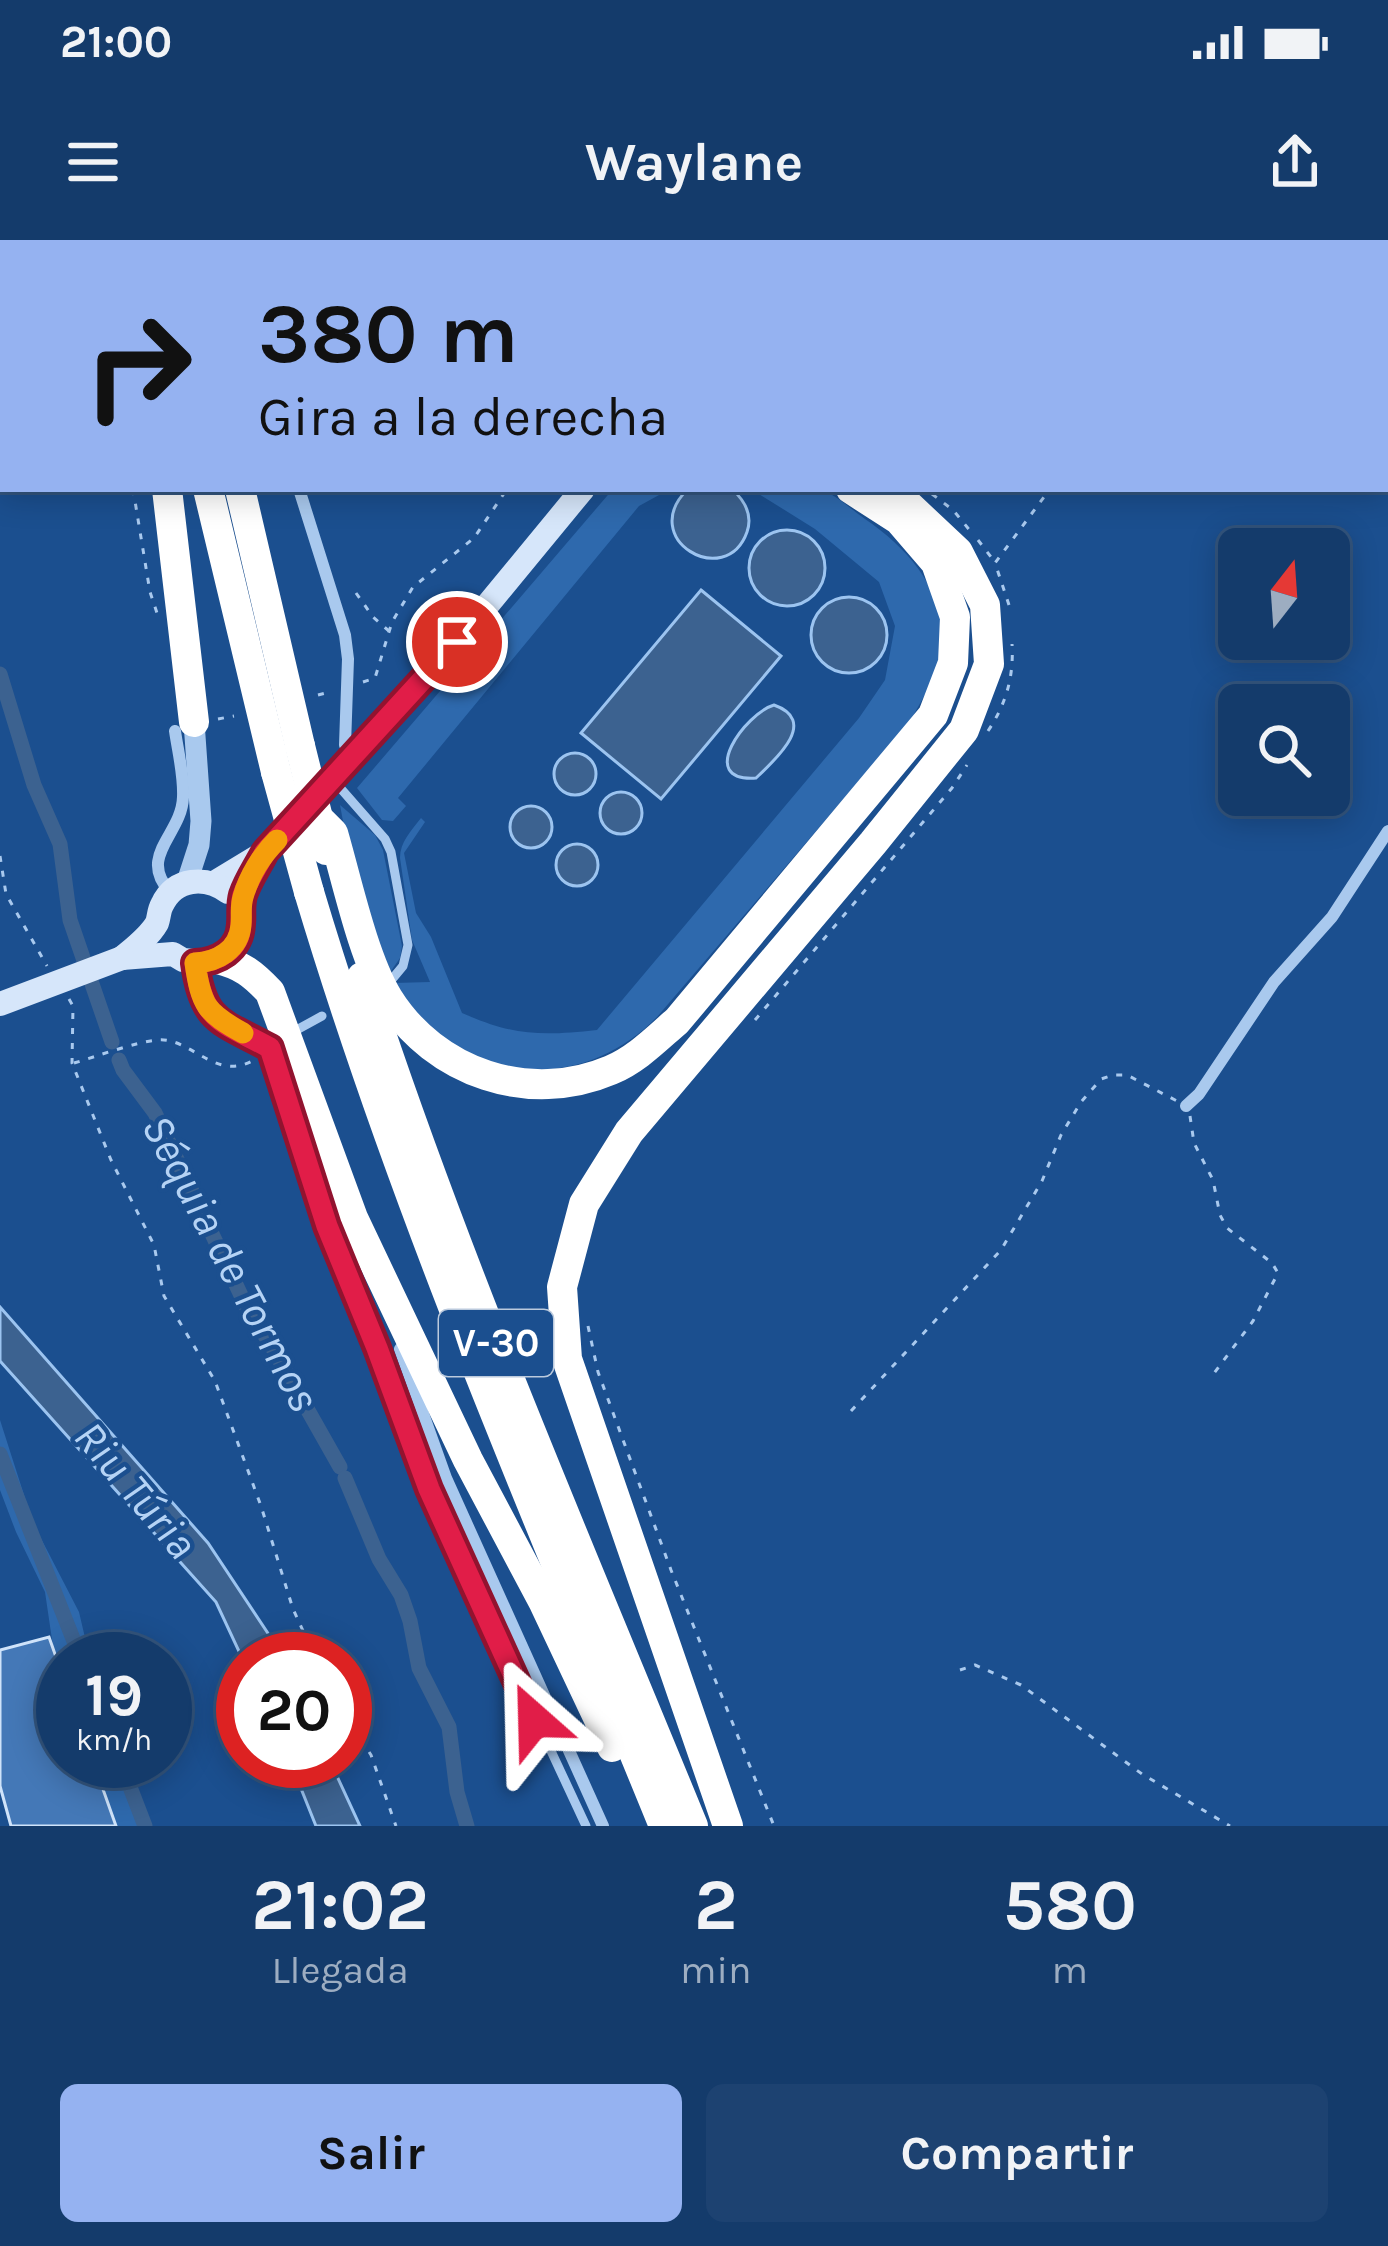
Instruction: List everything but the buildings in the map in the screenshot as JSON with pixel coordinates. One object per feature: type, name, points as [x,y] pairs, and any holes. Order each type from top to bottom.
[{"type":"highway","points":[[167,492],[184,726]]},
{"type":"highway","name":"V-30","points":[[209,492],[276,772],[368,1082],[442,1283],[664,1826]]},
{"type":"highway","name":"V-30","points":[[241,492],[319,819],[332,849],[358,966],[391,1067],[464,1265],[693,1826]]},
{"type":"highway","points":[[332,849],[386,995],[411,1030],[444,1057],[484,1076],[525,1085],[575,1082],[614,1069],[642,1052],[677,1021],[933,715],[953,663],[955,616],[936,563],[899,520],[856,492]]},
{"type":"highway","points":[[728,1826],[567,1359],[562,1288],[584,1204],[629,1132],[964,730],[988,664],[985,605],[958,552],[890,492]]},
{"type":"highway","points":[[195,958],[236,963],[270,992],[278,1042],[353,1218],[469,1460],[544,1603],[648,1826]]},
{"type":"main road","points":[[122,958],[195,958],[235,944],[244,891],[265,852],[457,642],[580,492]]},
{"type":"main road","points":[[214,883],[265,852]]},
{"type":"main road","points":[[195,958],[165,945],[158,921],[159,911],[179,887],[201,880],[214,883],[226,889],[240,910]]},
{"type":"main road","points":[[0,1004],[122,958],[158,921]]},
{"type":"street","points":[[300,492],[346,634],[345,745],[354,756]]},
{"type":"street","points":[[184,726],[201,821],[199,845],[179,887],[159,880],[156,866],[182,807],[184,726]]},
{"type":"street","points":[[1186,1106],[1199,1094],[1274,982],[1332,917],[1388,831]]},
{"type":"street","points":[[195,958],[200,997],[213,1016],[278,1042]]},
{"type":"street","points":[[353,1218],[446,1478],[603,1826]]},
{"type":"lane","points":[[332,779],[386,839],[391,852],[408,945],[403,966],[393,977]]},
{"type":"lane","points":[[322,1016],[278,1042],[327,1226],[429,1489],[586,1826]]},
{"type":"path","points":[[133,492],[150,592],[164,632]]},
{"type":"path","points":[[346,687],[375,678],[389,631],[412,587],[474,538],[505,492]]},
{"type":"path","points":[[1010,616],[995,563],[1048,492]]},
{"type":"path","points":[[356,593],[389,631]]},
{"type":"path","points":[[988,731],[1001,712],[1013,670],[1011,634]]},
{"type":"path","points":[[751,1025],[952,788],[976,750]]},
{"type":"path","points":[[0,856],[6,894],[52,974]]},
{"type":"path","points":[[63,990],[74,1006],[72,1064],[154,1245],[164,1296],[215,1381],[304,1632]]},
{"type":"path","points":[[72,1064],[163,1039],[220,1064],[244,1067],[278,1042]]},
{"type":"path","points":[[851,1411],[1000,1250],[1042,1181],[1081,1102],[1101,1079],[1113,1075],[1127,1075],[1186,1106],[1194,1143],[1214,1180],[1227,1228],[1278,1273],[1252,1322],[1212,1376]]},
{"type":"path","points":[[586,1315],[605,1390],[671,1570],[774,1826]]},
{"type":"path","points":[[960,1670],[975,1665],[1022,1685],[1142,1774],[1230,1826]]},
{"type":"path","points":[[372,1760],[396,1826]]},
{"type":"shaded area","points":[[610,492],[665,492],[639,506],[398,798],[406,806],[393,821],[382,820],[357,788]]},
{"type":"shaded area","points":[[756,492],[826,492],[898,546],[925,579],[940,617],[942,638],[934,676],[911,720],[657,1017],[633,1038],[579,1064],[521,1069],[463,1051],[430,1028],[394,983],[430,982],[412,940],[400,858],[404,842],[421,818],[425,822],[404,853],[416,913],[462,1013],[528,1032],[597,1030],[859,718],[885,680],[895,626],[879,582],[815,529]]},
{"type":"shaded area","points":[[340,805],[375,835],[383,850],[402,946],[391,971],[360,890]]},
{"type":"shaded area","points":[[0,1420],[33,1523],[79,1612],[84,1632],[51,1632],[45,1592],[0,1490]]},
{"type":"shaded area","points":[[102,1788],[135,1788],[145,1826],[116,1826]]},
{"type":"water","points":[[686,492],[735,492],[748,514],[749,526],[736,549],[722,557],[705,558],[678,540],[672,525],[675,508]]},
{"type":"water","points":[[787,530],[814,541],[825,568],[814,595],[787,606],[760,595],[749,568],[760,541]]},
{"type":"water","points":[[701,590],[781,656],[661,799],[581,733]]},
{"type":"water","points":[[849,597],[876,608],[887,635],[876,662],[849,673],[822,662],[811,635],[822,608]]},
{"type":"water","points":[[774,705],[793,720],[789,740],[756,778],[738,776],[729,769],[732,746],[751,720]]},
{"type":"water","points":[[575,753],[590,759],[596,774],[590,789],[575,795],[560,789],[554,774],[560,759]]},
{"type":"water","points":[[621,792],[636,798],[642,813],[636,828],[621,834],[606,828],[600,813],[606,798]]},
{"type":"water","points":[[531,806],[546,812],[552,827],[546,842],[531,848],[516,842],[510,827],[516,812]]},
{"type":"water","points":[[577,844],[592,850],[598,865],[592,880],[577,886],[562,880],[556,865],[562,850]]},
{"type":"water","name":"Riu Túria","points":[[0,1307],[208,1543],[267,1632],[230,1632],[216,1602],[0,1361]]},
{"type":"water","points":[[301,1788],[342,1788],[360,1826],[316,1826]]},
{"type":"waterway","name":"Séquia de Tormos","points":[[0,674],[34,785],[60,844],[70,920],[112,1042]]},
{"type":"waterway","name":"Séquia de Tormos","points":[[119,1060],[155,1113],[247,1308],[340,1467]]},
{"type":"waterway","points":[[0,1454],[70,1632]]},
{"type":"waterway","name":"Séquia de Tormos","points":[[345,1478],[379,1559],[401,1595],[419,1668],[449,1727],[457,1792],[467,1826]]},
{"type":"waterway","points":[[130,1788],[145,1826]]},
{"type":"slow traffic","points":[[243,1033],[213,1016],[200,997],[195,963],[217,959],[235,944],[244,891],[277,840]]},
{"type":"route","points":[[457,642],[265,852],[244,891],[235,944],[217,959],[195,963],[200,997],[213,1016],[270,1048],[327,1226],[429,1489],[534,1720]]}]
